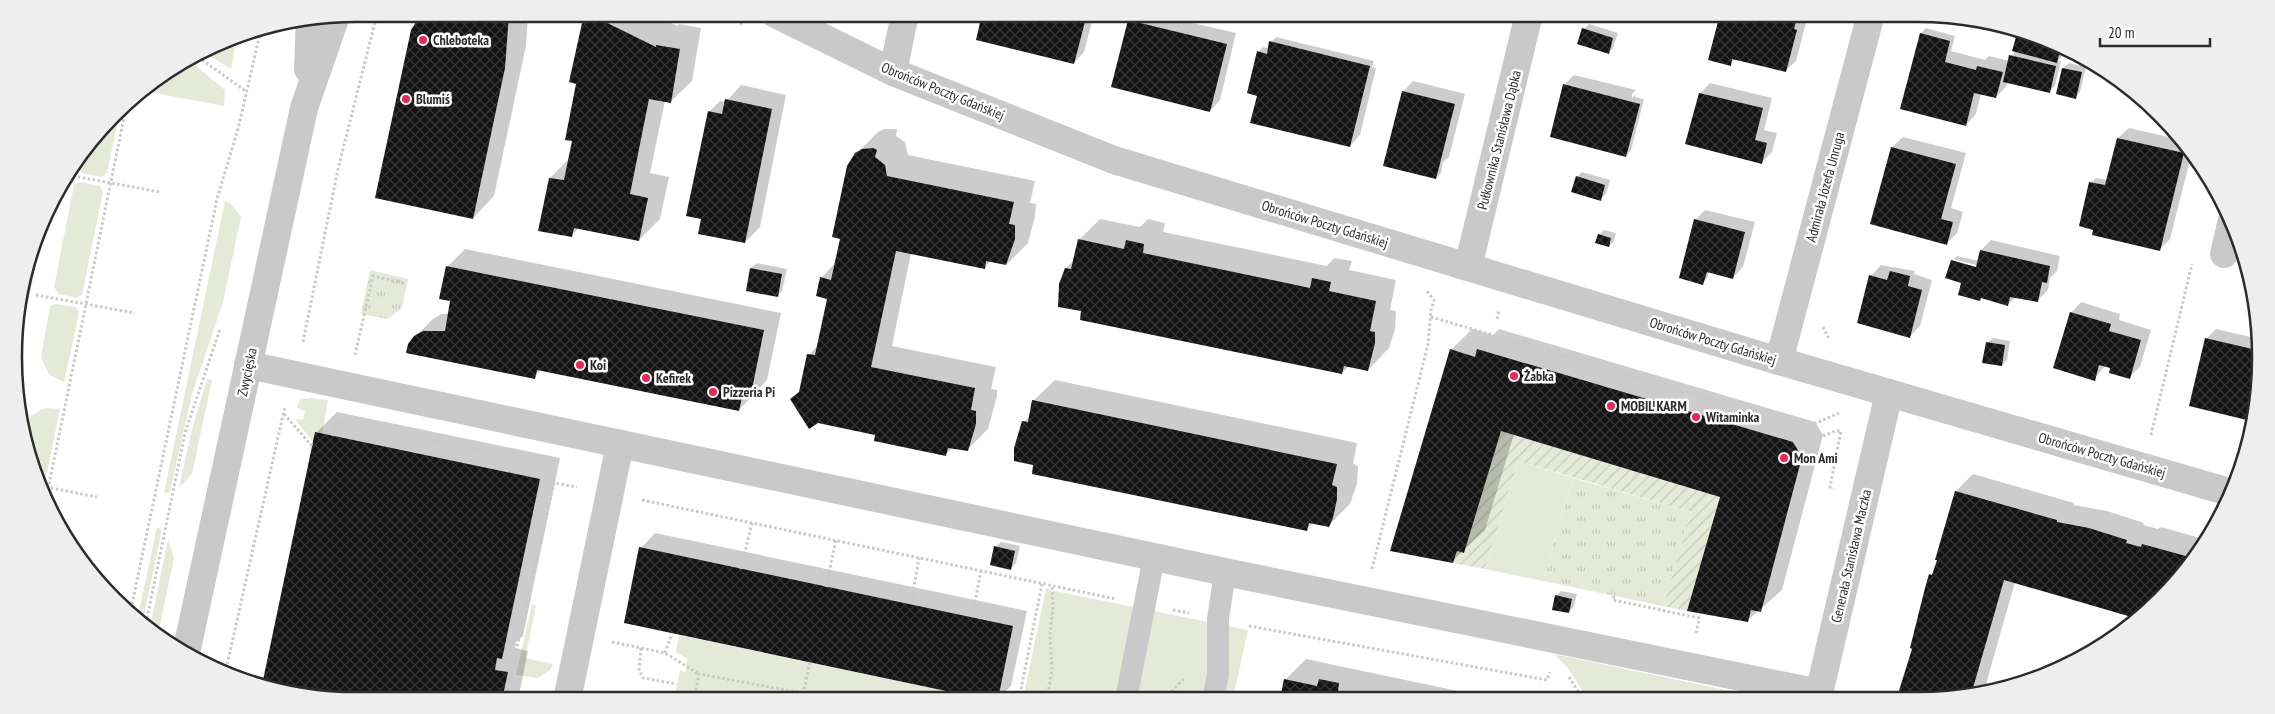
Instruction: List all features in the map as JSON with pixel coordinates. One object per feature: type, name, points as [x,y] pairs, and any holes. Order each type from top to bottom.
[{"type":"street","name":"Obrońców Poczty Gdańskiej","points":[[791,22],[893,72],[1114,160],[1779,361],[1887,404],[2143,467],[2224,491]]},
{"type":"street","points":[[893,72],[903,22]]},
{"type":"street","name":"Pułkownika Stanisława Dąbka","points":[[1468,266],[1527,22]]},
{"type":"street","name":"Admirała Józefa Unruga","points":[[1779,361],[1869,22]]},
{"type":"street","name":"Zwycięska","points":[[188,645],[279,218],[308,92],[333,23]]},
{"type":"street","name":"Zwycięska","points":[[308,92],[310,26]]},
{"type":"street","points":[[2224,254],[2229,234]]},
{"type":"street","points":[[248,365],[1225,572],[1805,692]]},
{"type":"street","name":"Generała Stanisława Maczka","points":[[1820,692],[1887,404]]},
{"type":"street","points":[[569,692],[620,444]]},
{"type":"lane","points":[[1127,692],[1154,557]]},
{"type":"lane","points":[[1214,692],[1218,675],[1218,619],[1225,572]]},
{"type":"path","points":[[302,348],[338,169],[375,22]]},
{"type":"path","points":[[739,22],[749,27]]},
{"type":"path","points":[[132,604],[217,199],[238,130],[259,37]]},
{"type":"path","points":[[203,60],[247,92]]},
{"type":"path","points":[[48,486],[124,116]]},
{"type":"path","points":[[76,176],[160,192]]},
{"type":"path","points":[[355,356],[373,276],[404,283]]},
{"type":"path","points":[[2143,467],[2188,278]]},
{"type":"path","points":[[1374,557],[1428,344],[1430,317],[1434,300],[1422,286]]},
{"type":"path","points":[[36,295],[135,313]]},
{"type":"path","points":[[1794,305],[1818,311],[1826,337],[1833,344]]},
{"type":"path","points":[[1430,317],[1805,428],[1823,436],[1836,430],[1841,431],[1830,487],[1837,490]]},
{"type":"path","points":[[147,617],[185,433],[222,324]]},
{"type":"path","points":[[227,665],[286,404]]},
{"type":"path","points":[[283,413],[312,446]]},
{"type":"path","points":[[1805,428],[1833,416]]},
{"type":"path","points":[[333,436],[336,421],[482,451]]},
{"type":"path","points":[[532,461],[541,463],[554,483]]},
{"type":"path","points":[[49,488],[97,497]]},
{"type":"path","points":[[635,499],[1306,637],[1547,680],[1552,667]]},
{"type":"path","points":[[741,569],[752,522]]},
{"type":"path","points":[[826,587],[836,540]]},
{"type":"path","points":[[911,604],[919,558]]},
{"type":"path","points":[[972,617],[981,571]]},
{"type":"path","points":[[1021,692],[1042,584]]},
{"type":"path","points":[[1048,692],[1052,670],[1050,634],[1054,606],[1052,586]]},
{"type":"path","points":[[1614,596],[1613,600],[1640,606]]},
{"type":"path","points":[[664,653],[672,634]]},
{"type":"path","points":[[610,642],[664,653],[699,674],[793,692]]},
{"type":"path","points":[[641,648],[638,670],[643,678],[677,684]]},
{"type":"path","points":[[803,692],[810,662]]},
{"type":"path","points":[[696,692],[699,674]]},
{"type":"path","points":[[1568,675],[1578,692]]},
{"type":"green space","points":[[235,45],[231,69],[210,56]]},
{"type":"green space","points":[[194,65],[225,90],[224,106],[152,93]]},
{"type":"green space","points":[[117,123],[107,173],[101,177],[82,173],[80,170]]},
{"type":"green space","points":[[80,182],[100,186],[103,192],[82,295],[76,298],[59,294],[54,287],[74,185]]},
{"type":"green space","points":[[225,201],[231,204],[241,217],[223,302],[192,394],[170,492],[164,493]]},
{"type":"green space","points":[[370,270],[408,279],[402,308],[388,319],[361,314]]},
{"type":"green space","points":[[55,304],[76,307],[79,313],[64,382],[49,375],[41,357],[50,306]]},
{"type":"green space","points":[[207,379],[212,380],[192,474],[179,488],[191,433]]},
{"type":"green space","points":[[300,399],[328,400],[322,434],[313,442],[295,419],[303,420],[305,411],[297,408]]},
{"type":"green space","points":[[47,408],[60,409],[45,478],[29,419],[35,413]]},
{"type":"green space","points":[[1501,431],[1720,497],[1687,611],[1663,606],[1691,512],[1518,461],[1485,569],[1453,563],[1457,551],[1464,552]]},
{"type":"green space","points":[[1518,461],[1573,478],[1543,581],[1485,569]]},
{"type":"green space","points":[[1573,478],[1691,512],[1663,606],[1543,581]]},
{"type":"green space","points":[[157,527],[162,530],[144,615],[139,611]]},
{"type":"green space","points":[[168,539],[174,558],[160,627],[151,621]]},
{"type":"green space","points":[[1046,588],[1248,630],[1235,692],[1024,692]]},
{"type":"green space","points":[[532,604],[536,606],[525,658],[553,664],[550,670],[538,678],[516,675]]},
{"type":"green space","points":[[679,635],[951,692],[676,692],[680,670],[686,673],[687,659],[676,652]]},
{"type":"green space","points":[[1554,654],[1735,692],[1583,692],[1567,667]]},
{"type":"building","points":[[416,22],[508,22],[505,68],[473,219],[375,198],[411,30]]},
{"type":"building","points":[[582,22],[605,22],[656,47],[656,45],[680,49],[671,103],[649,99],[630,194],[648,198],[639,241],[574,228],[572,237],[538,231],[549,178],[564,180],[572,141],[565,140],[576,84],[569,82]]},
{"type":"building","points":[[980,22],[1085,22],[1074,64],[976,40]]},
{"type":"building","points":[[1127,22],[1136,22],[1227,44],[1210,112],[1111,87]]},
{"type":"building","points":[[1718,22],[1796,22],[1794,29],[1797,30],[1786,72],[1732,59],[1731,66],[1708,60]]},
{"type":"building","points":[[1582,28],[1613,38],[1609,54],[1577,44]]},
{"type":"building","points":[[1920,33],[1950,41],[1945,62],[1976,70],[1977,66],[2003,72],[1996,98],[1974,93],[1966,126],[1900,109]]},
{"type":"building","points":[[2016,37],[2059,54],[2057,63],[2012,51]]},
{"type":"building","points":[[1269,41],[1370,66],[1350,147],[1250,123],[1257,96],[1247,93],[1257,51],[1267,54]]},
{"type":"building","points":[[2009,55],[2056,66],[2050,93],[2003,82]]},
{"type":"building","points":[[2062,68],[2082,72],[2076,99],[2056,94]]},
{"type":"building","points":[[1563,84],[1640,104],[1626,157],[1550,137]]},
{"type":"building","points":[[1402,91],[1455,104],[1436,179],[1383,166]]},
{"type":"building","points":[[1699,93],[1763,108],[1755,140],[1767,143],[1762,164],[1685,144]]},
{"type":"building","points":[[725,99],[772,109],[745,243],[698,234],[701,219],[686,216],[708,111],[722,114]]},
{"type":"building","points":[[2117,138],[2183,153],[2160,251],[2092,235],[2093,230],[2079,226],[2089,182],[2105,185]]},
{"type":"building","points":[[1891,147],[1956,164],[1941,219],[1953,222],[1947,245],[1870,224]]},
{"type":"building","points":[[873,148],[877,150],[875,157],[885,165],[887,176],[1014,202],[1009,224],[1015,225],[1015,239],[1006,265],[986,261],[985,269],[896,251],[871,367],[975,388],[971,410],[976,411],[976,424],[968,451],[948,448],[946,456],[874,441],[875,435],[818,423],[809,429],[790,399],[799,392],[807,354],[815,355],[827,299],[816,296],[820,277],[831,280],[840,239],[832,237],[847,166],[855,153],[862,149]]},
{"type":"building","points":[[1576,176],[1605,185],[1601,201],[1571,192]]},
{"type":"building","points":[[1694,219],[1745,232],[1733,279],[1707,272],[1703,285],[1679,278]]},
{"type":"building","points":[[1598,234],[1611,238],[1609,247],[1595,243]]},
{"type":"building","points":[[1078,239],[1124,249],[1126,240],[1144,244],[1143,253],[1310,288],[1312,278],[1331,282],[1329,291],[1376,301],[1370,331],[1375,332],[1375,343],[1368,371],[1344,366],[1342,374],[1080,320],[1081,311],[1058,307],[1059,284],[1065,268],[1071,269]]},
{"type":"building","points":[[1980,250],[2050,266],[2047,283],[2042,282],[2038,302],[2010,297],[2008,306],[1981,298],[1980,301],[1958,295],[1961,283],[1945,278],[1951,260],[1976,267]]},
{"type":"building","points":[[446,266],[764,330],[750,399],[742,397],[739,411],[537,370],[535,379],[406,353],[408,344],[414,336],[423,331],[445,331],[450,301],[439,299]]},
{"type":"building","points":[[750,268],[782,274],[778,297],[746,291]]},
{"type":"building","points":[[1890,271],[1910,276],[1908,286],[1922,290],[1910,338],[1857,323],[1869,275],[1887,280]]},
{"type":"building","points":[[2070,312],[2111,324],[2109,331],[2141,340],[2130,379],[2109,373],[2110,368],[2099,365],[2095,381],[2053,368]]},
{"type":"building","points":[[2205,338],[2252,349],[2252,379],[2246,420],[2189,406]]},
{"type":"building","points":[[1986,342],[2005,345],[2002,366],[1982,363]]},
{"type":"building","points":[[1450,349],[1475,357],[1477,349],[1793,442],[1802,457],[1761,612],[1751,610],[1748,622],[1687,611],[1720,497],[1501,431],[1464,553],[1457,551],[1453,563],[1390,551]]},
{"type":"building","points":[[1032,400],[1337,464],[1332,485],[1337,487],[1337,499],[1333,518],[1329,527],[1309,523],[1307,531],[1032,474],[1033,465],[1014,461],[1014,448],[1022,421],[1028,422]]},
{"type":"building","points":[[315,432],[540,479],[502,659],[497,658],[495,670],[508,672],[504,692],[335,691],[313,689],[263,678]]},
{"type":"building","points":[[1955,491],[2057,520],[2057,522],[2089,528],[2127,540],[2126,543],[2141,547],[2142,544],[2186,556],[2155,594],[2129,616],[2004,580],[1973,687],[1940,691],[1899,692],[1912,649],[1910,648],[1925,588],[1929,574],[1932,575],[1937,560],[1935,560]]},
{"type":"building","points":[[994,546],[1015,551],[1011,570],[990,565]]},
{"type":"building","points":[[639,547],[1013,626],[999,692],[951,692],[624,623]]},
{"type":"building","points":[[1555,595],[1572,599],[1569,613],[1552,610]]},
{"type":"building","points":[[1284,679],[1317,686],[1319,679],[1339,683],[1338,691],[1342,692],[1281,692]]},
{"type":"place","name":"Chleboteka","points":[[423,40]]},
{"type":"place","name":"Blumiś","points":[[406,99]]},
{"type":"place","name":"Koi","points":[[580,365]]},
{"type":"place","name":"Żabka","points":[[1514,376]]},
{"type":"place","name":"Kefirek","points":[[646,378]]},
{"type":"place","name":"Pizzeria Pi","points":[[713,392]]},
{"type":"place","name":"MOBIL KARM","points":[[1611,406]]},
{"type":"place","name":"Witaminka","points":[[1696,417]]},
{"type":"place","name":"Mon Ami","points":[[1784,458]]}]
